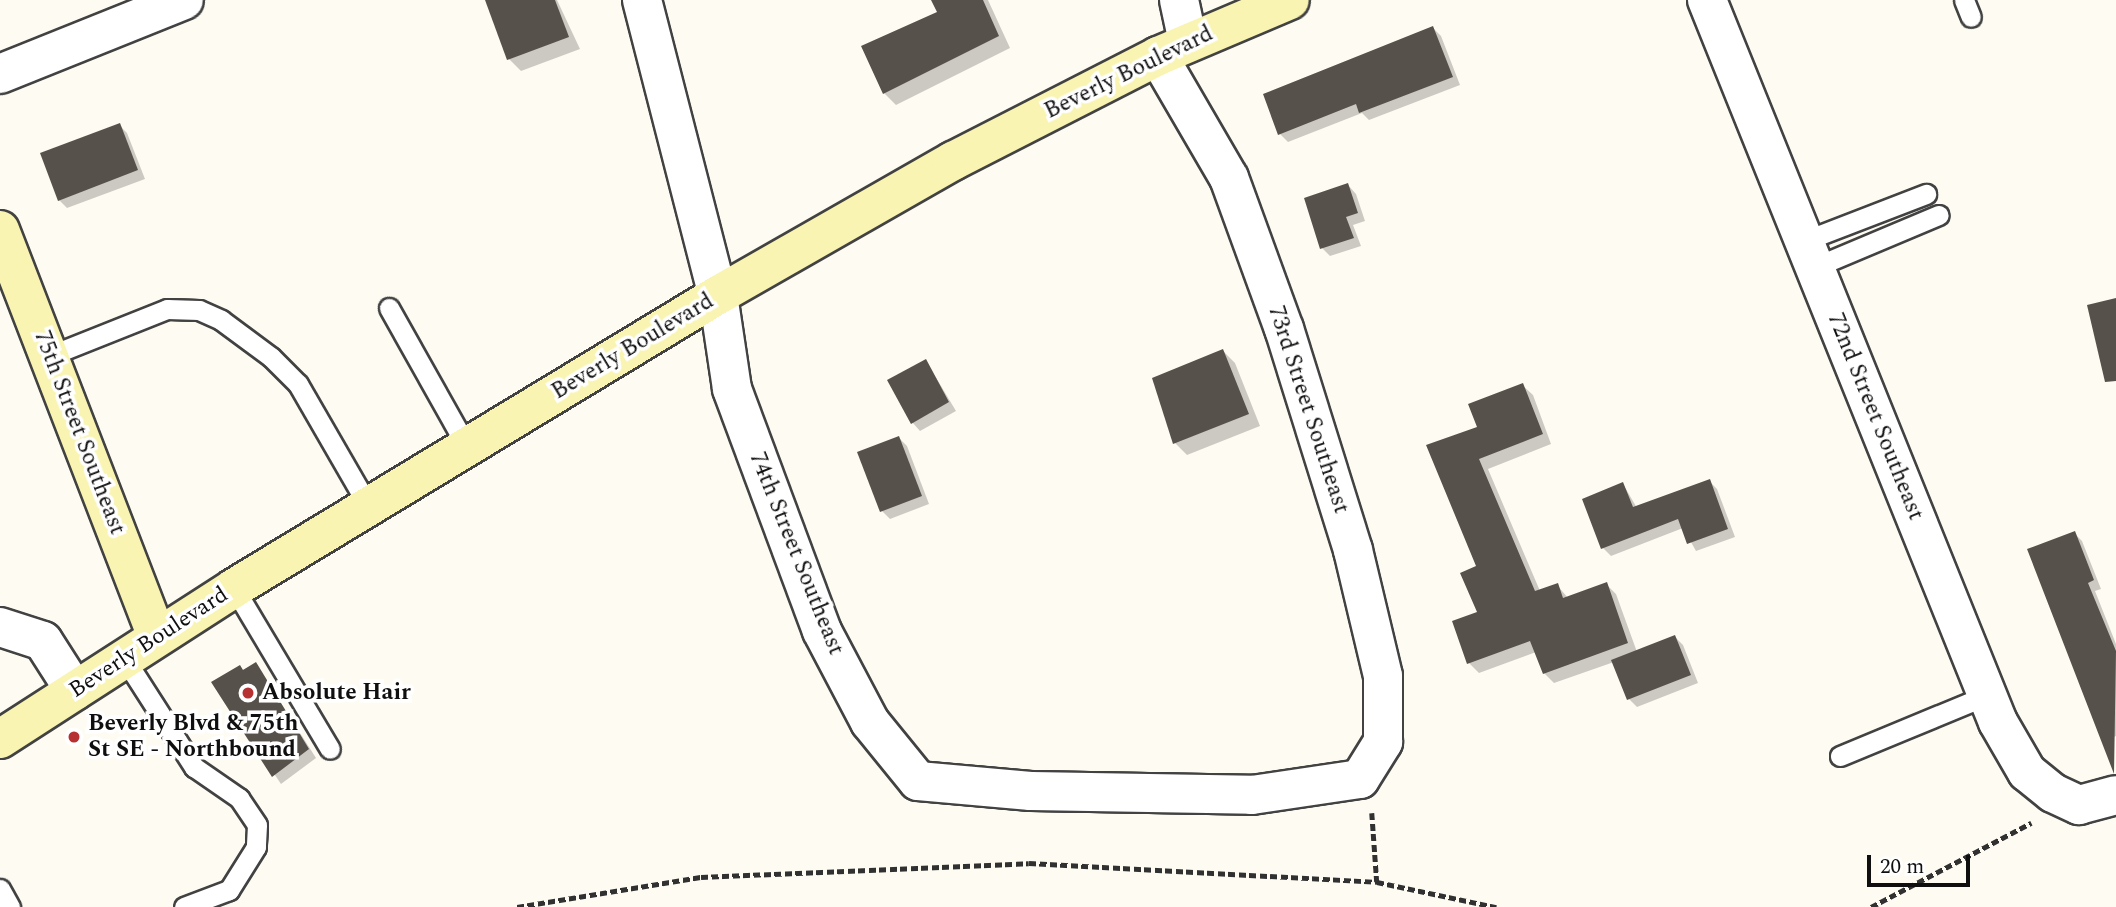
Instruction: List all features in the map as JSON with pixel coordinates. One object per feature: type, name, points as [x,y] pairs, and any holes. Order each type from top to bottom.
[{"type":"main road","name":"Beverly Boulevard","points":[[0,739],[234,588],[718,295],[953,161],[1173,49],[1290,0]]},
{"type":"main road","name":"75th Street Southeast","points":[[0,230],[157,636]]},
{"type":"street","points":[[0,74],[184,0]]},
{"type":"street","name":"74th Street Southeast","points":[[642,0],[718,295],[732,389],[821,631],[870,722],[918,781],[1031,791],[1252,794],[1360,779]]},
{"type":"street","name":"73rd Street Southeast","points":[[1179,0],[1173,49],[1229,177],[1284,329],[1353,551],[1383,676],[1383,742],[1360,779]]},
{"type":"street","name":"72nd Street Southeast","points":[[1707,0],[1987,695],[2026,772],[2053,793],[2079,805]]},
{"type":"street","points":[[0,627],[43,641],[75,691]]},
{"type":"street","points":[[2079,805],[2116,795]]},
{"type":"lane","points":[[1810,254],[1926,194]]},
{"type":"lane","points":[[1810,254],[1939,215]]},
{"type":"lane","points":[[390,308],[467,447]]},
{"type":"lane","points":[[48,356],[167,309],[199,310],[221,320],[271,356],[298,384],[369,507]]},
{"type":"lane","points":[[234,588],[330,749]]},
{"type":"lane","points":[[124,658],[194,767],[239,798],[257,825],[256,847],[229,890],[184,907]]},
{"type":"lane","points":[[1840,756],[1987,695]]},
{"type":"lane","points":[[0,889],[10,907]]},
{"type":"path","points":[[1360,779],[1372,808],[1377,881]]},
{"type":"path","points":[[1871,907],[2012,830],[2079,805]]},
{"type":"path","points":[[517,907],[701,877],[1028,863],[1377,881],[1496,907]]},
{"type":"building","points":[[485,0],[555,0],[569,37],[507,60]]},
{"type":"building","points":[[931,0],[983,0],[999,36],[883,94],[861,46],[937,12]]},
{"type":"building","points":[[1433,26],[1453,77],[1359,113],[1356,104],[1278,135],[1263,94]]},
{"type":"building","points":[[120,123],[138,170],[58,201],[40,153]]},
{"type":"building","points":[[1348,183],[1358,213],[1346,217],[1354,238],[1320,249],[1304,198]]},
{"type":"building","points":[[2116,298],[2116,381],[2105,382],[2087,305]]},
{"type":"building","points":[[1223,349],[1249,414],[1173,444],[1152,378]]},
{"type":"building","points":[[926,359],[949,402],[911,424],[887,380]]},
{"type":"building","points":[[1523,383],[1543,434],[1479,459],[1535,591],[1558,583],[1563,598],[1607,582],[1628,643],[1543,674],[1530,641],[1467,664],[1452,621],[1477,612],[1460,573],[1476,566],[1426,445],[1477,427],[1468,404]]},
{"type":"building","points":[[899,436],[922,496],[880,512],[857,452]]},
{"type":"building","points":[[1710,479],[1728,529],[1687,544],[1678,519],[1601,549],[1582,499],[1623,482],[1633,507]]},
{"type":"building","points":[[2075,531],[2094,580],[2088,583],[2116,651],[2114,774],[2027,549]]},
{"type":"building","points":[[1675,635],[1691,675],[1627,700],[1611,660]]},
{"type":"building","points":[[256,662],[309,749],[272,777],[211,682],[240,665],[243,670]]},
{"type":"place","name":"Absolute Hair","points":[[248,693]]},
{"type":"place","name":"Beverly Blvd & 75th St SE - Northbound","points":[[74,737]]}]
